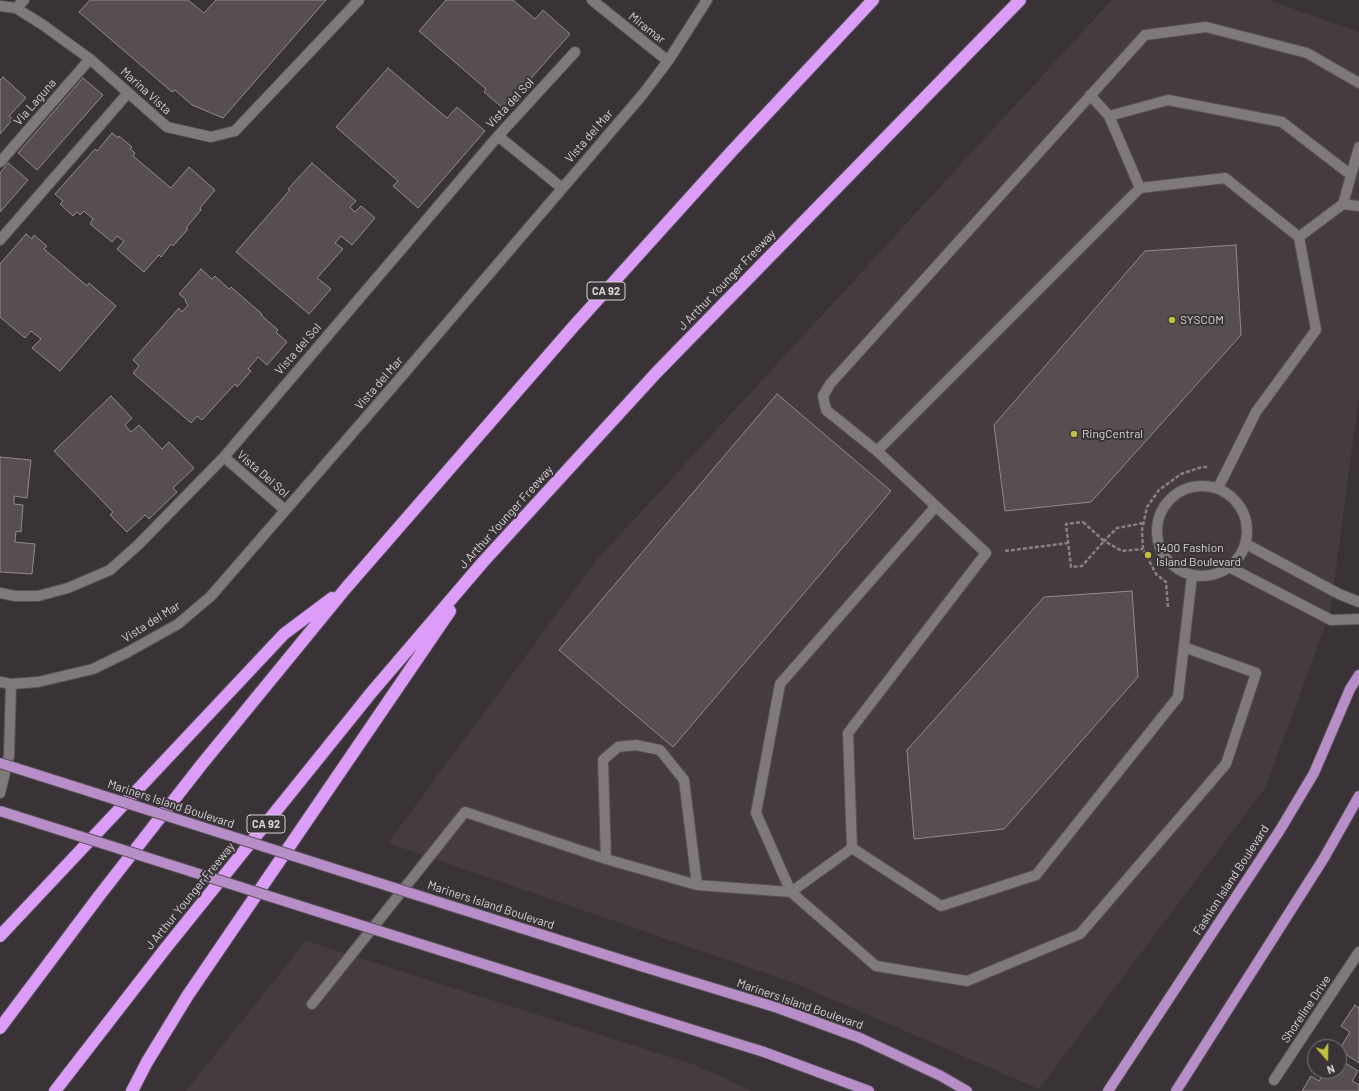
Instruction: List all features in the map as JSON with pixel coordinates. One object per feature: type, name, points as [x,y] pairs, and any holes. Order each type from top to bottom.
[{"type":"highway","name":"CA 92","points":[[0,1028],[114,877],[202,764],[346,588],[573,327],[732,151],[873,0]]},
{"type":"highway","name":"J Arthur Younger Freeway","points":[[56,1091],[165,949],[371,692],[484,562],[657,372],[1019,1]]},
{"type":"highway","points":[[132,1091],[147,1062],[188,995],[484,562]]},
{"type":"highway","points":[[0,936],[284,634],[346,588]]},
{"type":"main road","name":"Fashion Island Boulevard","points":[[1108,1091],[1280,830],[1314,773],[1350,689],[1359,675]]},
{"type":"main road","name":"Mariners Island Boulevard","points":[[0,763],[778,1008],[860,1038],[941,1076],[967,1091]]},
{"type":"main road","points":[[1176,1091],[1320,864],[1359,796]]},
{"type":"main road","points":[[0,811],[764,1052],[869,1091]]},
{"type":"street","points":[[16,8],[24,0]]},
{"type":"street","name":"Marina Vista","points":[[0,6],[16,8],[90,58],[167,127],[211,137],[235,131],[359,0]]},
{"type":"street","name":"Miramar","points":[[592,0],[668,61]]},
{"type":"street","name":"Vista del Mar","points":[[0,682],[11,684],[38,682],[93,669],[128,652],[178,624],[211,596],[643,94],[668,61],[707,0]]},
{"type":"street","points":[[852,848],[848,732],[986,553],[877,450],[826,410],[823,396],[830,384],[1090,94],[1145,35],[1206,27],[1307,53],[1359,83]]},
{"type":"street","name":"Vista del Sol","points":[[0,593],[15,596],[38,596],[68,588],[110,570],[138,545],[224,457],[498,136],[575,52]]},
{"type":"street","name":"Via Laguna","points":[[0,162],[90,58]]},
{"type":"street","points":[[0,240],[128,93]]},
{"type":"street","points":[[1090,94],[1109,116],[1140,188]]},
{"type":"street","points":[[1109,116],[1168,100],[1282,122],[1351,175]]},
{"type":"street","name":"Vista Del Sol","points":[[498,136],[562,188]]},
{"type":"street","points":[[1299,237],[1343,204],[1359,147]]},
{"type":"street","points":[[877,450],[1140,188],[1225,178],[1299,237],[1316,330],[1256,412],[1218,488]]},
{"type":"street","points":[[1343,204],[1359,206]]},
{"type":"street","name":"Vista Del Sol","points":[[224,457],[285,510]]},
{"type":"street","points":[[1203,485],[1218,488],[1231,496],[1241,507],[1247,521],[1248,536],[1246,544],[1244,551],[1235,563],[1222,572],[1208,577],[1192,576],[1179,571],[1167,561],[1160,548],[1156,533],[1158,518],[1164,505],[1175,494],[1188,488],[1203,485]]},
{"type":"street","points":[[936,506],[780,684],[756,813],[791,892],[876,966],[967,982],[1080,934],[1226,764],[1256,673],[1184,647]]},
{"type":"street","points":[[1246,544],[1339,594],[1359,602]]},
{"type":"street","points":[[1229,567],[1331,620],[1359,618]]},
{"type":"street","points":[[852,848],[941,906],[1036,875],[1178,698],[1192,576]]},
{"type":"street","points":[[0,793],[9,756],[11,684]]},
{"type":"street","points":[[606,859],[603,760],[618,747],[636,745],[660,750],[684,780],[697,885]]},
{"type":"street","points":[[312,1004],[465,812],[606,859],[697,885],[791,892],[852,848]]},
{"type":"street","name":"Shoreline Drive","points":[[1274,1080],[1359,952]]},
{"type":"path","points":[[1188,612],[1168,610],[1166,582],[1156,574],[1143,549],[1142,530],[1147,507],[1159,490],[1181,474],[1202,467],[1228,468]]},
{"type":"path","points":[[1143,523],[1117,528],[1104,541],[1082,566],[1071,567],[1066,524],[1083,522],[1104,541],[1122,551],[1143,549]]},
{"type":"path","points":[[986,553],[1068,543]]},
{"type":"shaded area","points":[[1112,0],[1268,0],[1359,32],[1359,396],[1330,613],[1265,788],[1039,1089],[797,984],[388,843],[595,562]]},
{"type":"shaded area","points":[[306,941],[695,1065],[752,1091],[186,1091]]},
{"type":"building","points":[[90,0],[188,0],[204,13],[216,0],[326,0],[223,118],[192,105],[175,90],[172,92],[79,12]]},
{"type":"building","points":[[446,0],[513,0],[535,19],[543,10],[570,34],[504,109],[484,92],[486,89],[419,31]]},
{"type":"building","points":[[388,68],[447,118],[457,107],[485,131],[418,208],[393,186],[398,181],[336,127]]},
{"type":"building","points":[[3,77],[26,98],[9,116],[13,119],[0,134],[0,80]]},
{"type":"building","points":[[83,78],[103,95],[37,170],[18,153]]},
{"type":"building","points":[[112,133],[118,138],[119,136],[132,147],[130,149],[135,153],[133,156],[171,188],[189,167],[215,190],[186,228],[188,229],[173,246],[171,244],[161,257],[159,255],[144,272],[117,249],[124,241],[117,236],[112,242],[90,224],[93,219],[84,211],[80,215],[77,212],[73,216],[60,204],[63,201],[55,194],[95,149],[97,151]]},
{"type":"building","points":[[8,163],[28,180],[0,212],[0,173]]},
{"type":"building","points":[[312,163],[356,201],[350,207],[355,212],[361,206],[375,218],[352,245],[341,236],[335,243],[343,249],[317,278],[331,289],[309,314],[236,252],[290,190],[288,189]]},
{"type":"building","points":[[26,234],[32,239],[34,235],[47,246],[44,249],[87,286],[89,283],[116,306],[60,371],[32,348],[41,339],[31,331],[25,338],[0,317],[0,264]]},
{"type":"building","points":[[1236,245],[1241,335],[1091,502],[1005,511],[994,425],[1145,251]]},
{"type":"building","points":[[201,269],[212,279],[215,276],[229,289],[231,287],[262,314],[261,315],[278,330],[276,332],[287,342],[267,365],[258,357],[248,369],[251,371],[237,387],[235,384],[202,420],[197,416],[191,423],[133,373],[139,366],[133,360],[179,308],[182,312],[188,305],[185,301],[186,300],[179,294]]},
{"type":"building","points":[[777,394],[891,491],[673,747],[559,650]]},
{"type":"building","points":[[111,396],[132,418],[125,425],[131,432],[139,425],[162,449],[169,442],[194,468],[173,488],[177,492],[149,519],[145,515],[127,532],[110,515],[113,512],[54,451]]},
{"type":"building","points":[[0,457],[31,460],[27,498],[14,496],[14,504],[23,505],[21,532],[16,531],[15,542],[35,544],[32,574],[0,572]]},
{"type":"building","points":[[1132,591],[1138,677],[1004,829],[914,839],[907,750],[1044,597]]},
{"type":"building","points":[[1355,1005],[1359,1008],[1359,1063],[1347,1055],[1347,1039],[1346,1039],[1350,1032],[1341,1026]]},
{"type":"building","points":[[1347,1064],[1358,1071],[1352,1081],[1359,1085],[1359,1091],[1302,1091],[1309,1079],[1316,1079],[1319,1081],[1320,1079],[1347,1079]]},
{"type":"place","name":"SYSCOM","points":[[1172,320]]},
{"type":"place","name":"RingCentral","points":[[1074,434]]},
{"type":"place","name":"1400 Fashion Island Boulevard","points":[[1148,555]]}]
